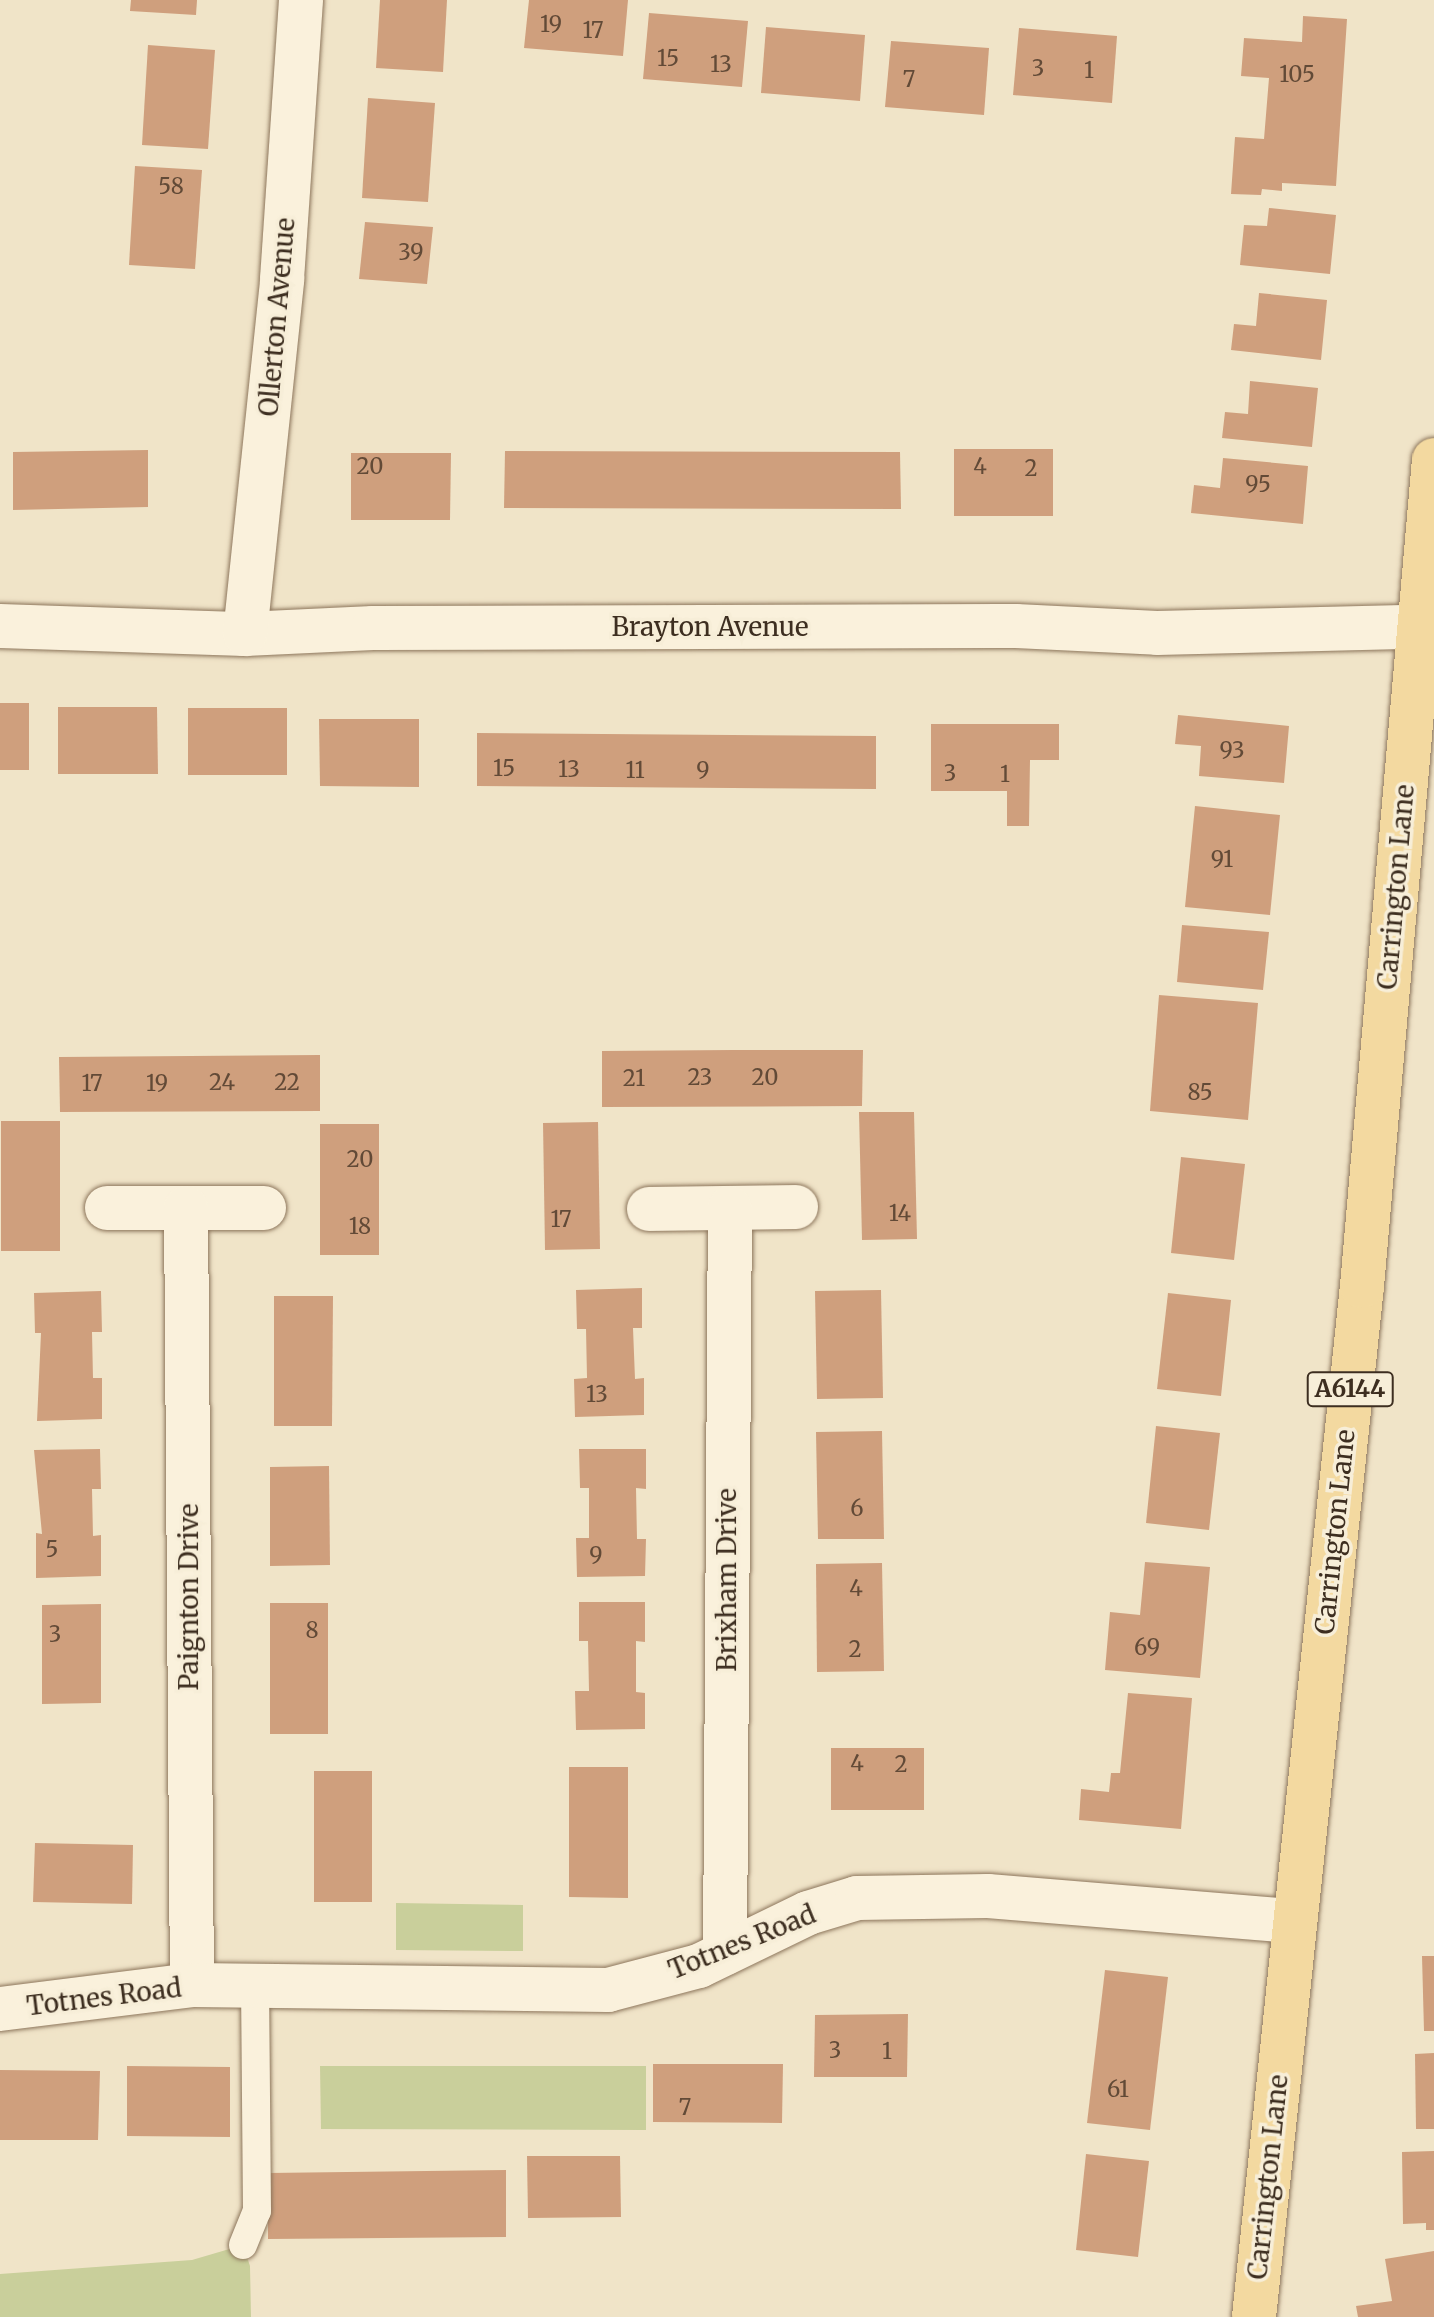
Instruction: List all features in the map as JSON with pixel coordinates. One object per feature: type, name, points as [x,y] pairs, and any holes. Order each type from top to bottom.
[{"type":"main road","name":"Carrington Lane","points":[[1254,2317],[1293,1921],[1362,1286],[1427,627],[1434,460]]},
{"type":"street","name":"Ollerton Avenue","points":[[245,634],[282,279],[301,0]]},
{"type":"street","name":"Brayton Avenue","points":[[0,626],[245,634],[373,628],[1016,626],[1157,633],[1427,627]]},
{"type":"street","points":[[649,1209],[796,1207]]},
{"type":"street","points":[[107,1208],[264,1208]]},
{"type":"street","name":"Paignton Drive","points":[[186,1208],[192,1985]]},
{"type":"street","name":"Brixham Drive","points":[[725,1953],[730,1208]]},
{"type":"street","name":"Totnes Road","points":[[0,2009],[192,1985],[608,1990],[699,1966],[808,1913],[857,1898],[926,1894],[1293,1921]]},
{"type":"lane","points":[[243,2245],[257,2211],[255,1988]]},
{"type":"green space","points":[[396,1903],[523,1905],[523,1951],[396,1950]]},
{"type":"green space","points":[[320,2066],[646,2066],[646,2130],[321,2129]]},
{"type":"green space","points":[[243,2245],[250,2266],[251,2317],[0,2317],[0,2274],[192,2260]]},
{"type":"building","points":[[131,0],[197,0],[196,15],[130,11]]},
{"type":"building","points":[[380,0],[447,0],[443,72],[376,68]]},
{"type":"building","points":[[529,0],[628,0],[623,56],[524,48]]},
{"type":"building","points":[[649,13],[748,21],[742,87],[643,79]]},
{"type":"building","points":[[1303,16],[1347,19],[1336,186],[1282,183],[1282,191],[1262,189],[1261,195],[1231,194],[1235,137],[1264,139],[1269,78],[1241,76],[1244,38],[1302,42]]},
{"type":"building","points":[[766,27],[865,35],[860,101],[761,93]]},
{"type":"building","points":[[1019,28],[1117,36],[1112,103],[1013,95]]},
{"type":"building","points":[[891,41],[989,48],[984,115],[885,107]]},
{"type":"building","points":[[148,45],[215,50],[208,149],[142,145]]},
{"type":"building","points":[[368,98],[435,103],[428,202],[362,198]]},
{"type":"building","points":[[135,166],[202,170],[195,269],[129,265]]},
{"type":"building","points":[[1269,208],[1336,215],[1330,274],[1240,265],[1244,225],[1267,226]]},
{"type":"building","points":[[365,222],[433,227],[427,284],[359,279]]},
{"type":"building","points":[[1259,293],[1327,300],[1321,360],[1231,350],[1234,324],[1256,326]]},
{"type":"building","points":[[1250,381],[1318,388],[1312,447],[1222,438],[1225,412],[1248,414]]},
{"type":"building","points":[[954,449],[1053,449],[1053,516],[954,516]]},
{"type":"building","points":[[148,450],[148,507],[13,510],[13,452]]},
{"type":"building","points":[[505,451],[900,452],[901,509],[504,508]]},
{"type":"building","points":[[351,453],[451,453],[450,520],[351,520]]},
{"type":"building","points":[[1223,458],[1308,466],[1303,524],[1191,513],[1194,485],[1220,488]]},
{"type":"building","points":[[0,703],[29,703],[29,770],[0,770]]},
{"type":"building","points":[[58,707],[157,707],[158,774],[58,774]]},
{"type":"building","points":[[188,708],[287,708],[287,775],[188,775]]},
{"type":"building","points":[[1178,715],[1289,726],[1284,783],[1199,776],[1201,746],[1175,744]]},
{"type":"building","points":[[319,719],[419,719],[419,787],[320,786]]},
{"type":"building","points":[[931,724],[1059,724],[1059,760],[1030,760],[1029,826],[1007,826],[1007,791],[931,791]]},
{"type":"building","points":[[477,733],[876,736],[876,789],[477,786]]},
{"type":"building","points":[[1195,806],[1280,815],[1270,915],[1185,907]]},
{"type":"building","points":[[1182,925],[1269,932],[1263,990],[1177,982]]},
{"type":"building","points":[[1159,995],[1258,1003],[1248,1120],[1150,1111]]},
{"type":"building","points":[[863,1050],[862,1106],[602,1107],[602,1051]]},
{"type":"building","points":[[320,1055],[320,1111],[60,1112],[59,1057]]},
{"type":"building","points":[[859,1112],[914,1112],[917,1239],[862,1240]]},
{"type":"building","points":[[1,1121],[60,1121],[60,1251],[1,1251]]},
{"type":"building","points":[[598,1122],[600,1249],[545,1250],[543,1123]]},
{"type":"building","points":[[320,1124],[379,1124],[379,1255],[320,1255]]},
{"type":"building","points":[[1181,1157],[1245,1164],[1234,1260],[1171,1253]]},
{"type":"building","points":[[642,1288],[642,1328],[633,1328],[635,1379],[644,1378],[644,1415],[575,1417],[574,1379],[587,1378],[586,1329],[577,1329],[576,1290]]},
{"type":"building","points":[[881,1290],[883,1398],[817,1399],[815,1291]]},
{"type":"building","points":[[101,1291],[102,1332],[92,1332],[93,1378],[102,1378],[102,1419],[37,1421],[41,1333],[35,1333],[34,1293]]},
{"type":"building","points":[[1168,1293],[1231,1300],[1221,1396],[1157,1389]]},
{"type":"building","points":[[274,1296],[333,1296],[332,1426],[274,1426]]},
{"type":"building","points":[[1156,1426],[1220,1433],[1209,1530],[1146,1523]]},
{"type":"building","points":[[882,1431],[884,1539],[818,1539],[816,1432]]},
{"type":"building","points":[[100,1449],[101,1489],[92,1489],[93,1536],[101,1535],[101,1576],[36,1578],[36,1533],[42,1534],[34,1450]]},
{"type":"building","points":[[579,1449],[646,1449],[646,1489],[636,1488],[637,1539],[646,1539],[645,1576],[577,1577],[576,1538],[589,1538],[589,1488],[580,1488]]},
{"type":"building","points":[[329,1466],[330,1565],[270,1566],[270,1467]]},
{"type":"building","points":[[1145,1562],[1210,1567],[1200,1678],[1105,1670],[1110,1612],[1140,1615]]},
{"type":"building","points":[[882,1563],[884,1671],[817,1672],[816,1564]]},
{"type":"building","points":[[579,1602],[645,1602],[645,1642],[636,1641],[636,1692],[645,1693],[645,1729],[576,1730],[575,1691],[589,1691],[588,1641],[579,1641]]},
{"type":"building","points":[[270,1603],[328,1603],[328,1734],[270,1734]]},
{"type":"building","points":[[101,1604],[101,1703],[42,1704],[42,1605]]},
{"type":"building","points":[[1128,1693],[1192,1698],[1181,1829],[1079,1820],[1081,1789],[1109,1792],[1111,1773],[1120,1773]]},
{"type":"building","points":[[831,1748],[924,1748],[924,1810],[831,1810]]},
{"type":"building","points":[[569,1767],[628,1767],[628,1898],[569,1897]]},
{"type":"building","points":[[314,1771],[372,1771],[372,1902],[314,1902]]},
{"type":"building","points":[[35,1843],[133,1845],[132,1904],[33,1902]]},
{"type":"building","points":[[1422,1956],[1434,1956],[1434,2031],[1424,2031]]},
{"type":"building","points":[[1105,1970],[1168,1977],[1150,2130],[1087,2123]]},
{"type":"building","points":[[908,2014],[907,2077],[814,2077],[815,2015]]},
{"type":"building","points":[[1434,2053],[1434,2129],[1416,2129],[1415,2054]]},
{"type":"building","points":[[653,2064],[783,2064],[782,2123],[653,2122]]},
{"type":"building","points":[[127,2066],[230,2067],[230,2137],[127,2136]]},
{"type":"building","points":[[0,2070],[100,2071],[98,2140],[0,2140]]},
{"type":"building","points":[[1434,2151],[1434,2230],[1426,2230],[1426,2223],[1403,2224],[1402,2152]]},
{"type":"building","points":[[1086,2154],[1149,2161],[1138,2257],[1076,2250]]},
{"type":"building","points":[[527,2156],[620,2156],[621,2217],[528,2218]]},
{"type":"building","points":[[506,2170],[506,2237],[268,2239],[268,2173]]},
{"type":"building","points":[[1434,2251],[1434,2317],[1358,2317],[1356,2306],[1392,2301],[1385,2259]]}]
